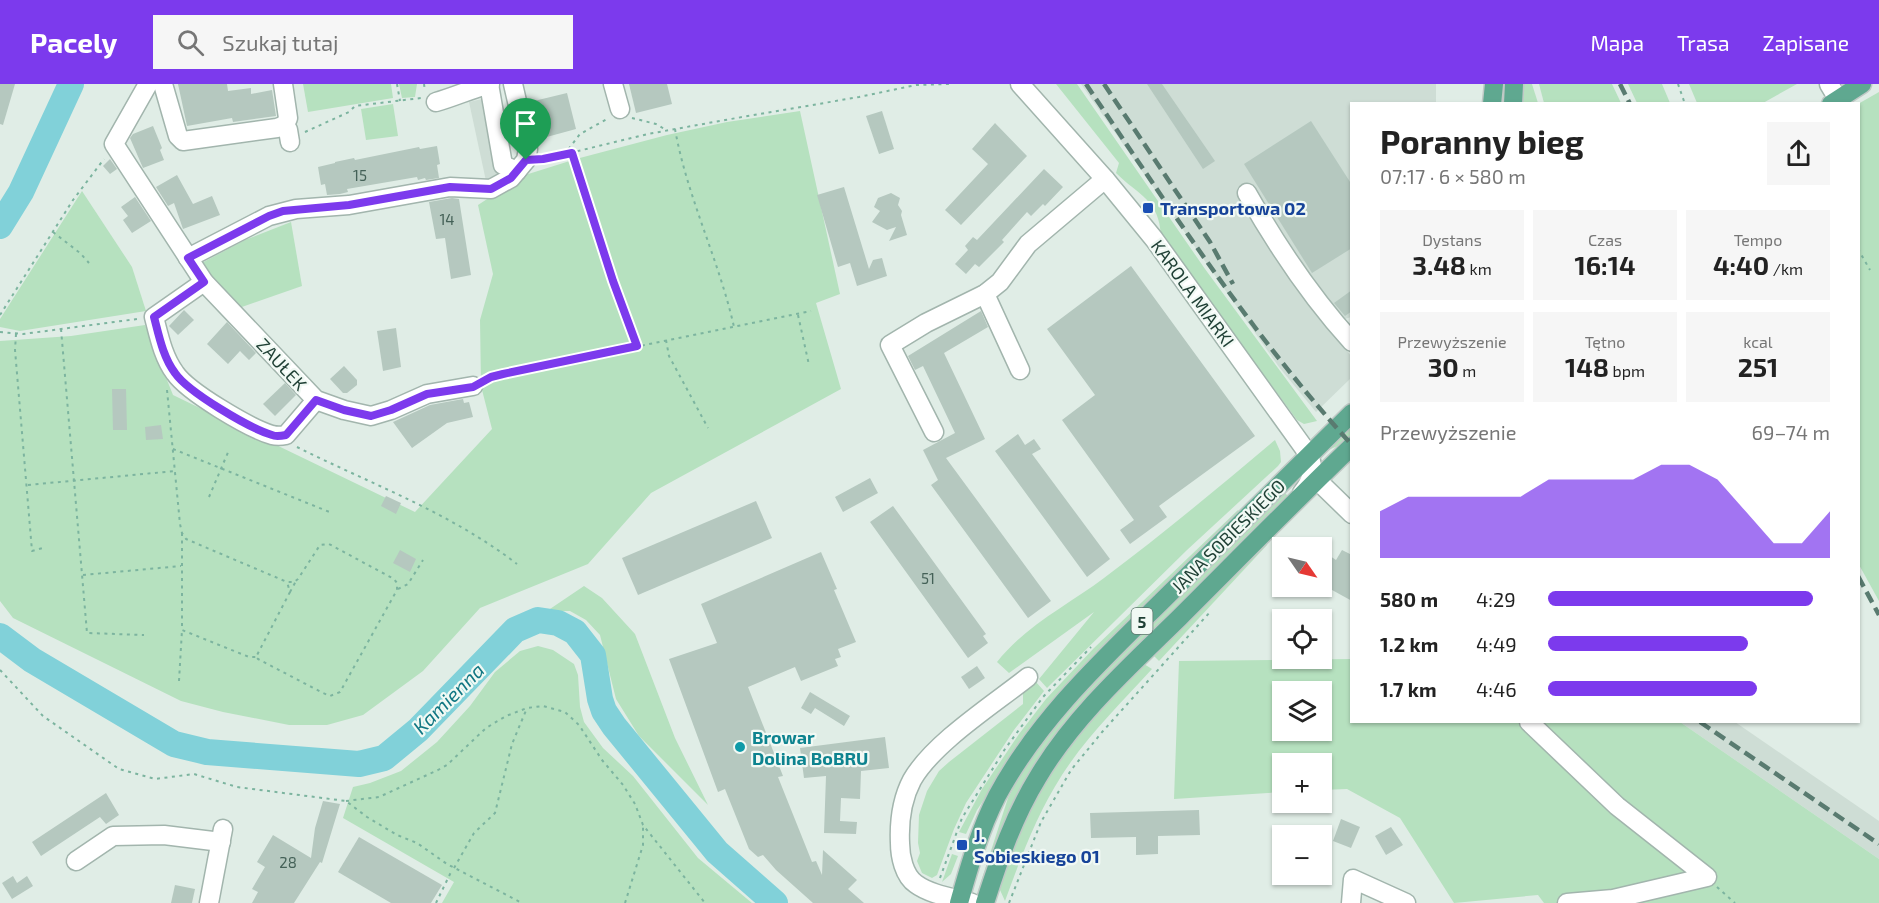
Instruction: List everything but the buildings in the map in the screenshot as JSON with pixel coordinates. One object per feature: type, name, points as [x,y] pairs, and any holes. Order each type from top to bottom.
[{"type":"main road","points":[[1492,102],[1494,84]]},
{"type":"main road","points":[[1513,102],[1514,84]]},
{"type":"main road","points":[[1832,99],[1863,84]]},
{"type":"main road","name":"JANA SOBIESKIEGO","points":[[964,902],[988,816],[1020,759],[1043,726],[1104,658],[1350,415]]},
{"type":"main road","name":"JANA SOBIESKIEGO","points":[[986,903],[1000,858],[1021,807],[1061,742],[1116,681],[1350,447]]},
{"type":"street","points":[[114,144],[148,84]]},
{"type":"street","points":[[163,84],[178,136],[183,141],[278,128],[288,133],[283,84]]},
{"type":"street","points":[[438,101],[468,89],[489,84],[503,165],[522,165]]},
{"type":"street","points":[[188,258],[283,211],[349,205],[450,187],[491,189],[511,178],[522,165],[528,149],[513,84]]},
{"type":"street","points":[[613,84],[620,109]]},
{"type":"street","name":"KAROLA MIARKI","points":[[1020,84],[1105,179],[1160,248],[1309,455]]},
{"type":"street","name":"ZAUŁEK","points":[[114,144],[204,282],[316,400],[371,416],[427,394],[473,387]]},
{"type":"street","points":[[934,432],[890,345],[985,294],[1000,282],[1028,244],[1105,179]]},
{"type":"street","points":[[1246,193],[1298,275],[1350,340]]},
{"type":"street","points":[[204,282],[154,317],[166,359],[176,375],[209,401],[251,426],[274,436],[286,435],[316,400]]},
{"type":"street","points":[[985,294],[1020,370]]},
{"type":"street","points":[[1309,455],[1331,456],[1350,446]]},
{"type":"street","points":[[1297,500],[1312,474],[1313,467],[1309,455]]},
{"type":"street","points":[[1317,480],[1350,512]]},
{"type":"street","points":[[964,902],[925,889],[909,879],[902,858],[899,835],[906,794],[920,767],[944,743],[1028,677]]},
{"type":"street","points":[[1530,723],[1617,807],[1707,877]]},
{"type":"street","points":[[76,861],[113,836],[222,836],[209,903]]},
{"type":"street","points":[[1568,903],[1613,898],[1707,877]]},
{"type":"street","points":[[1351,903],[1353,879],[1406,903]]},
{"type":"path","points":[[397,84],[400,101]]},
{"type":"path","points":[[522,165],[675,129],[916,85],[950,84]]},
{"type":"path","points":[[1678,84],[1684,102]]},
{"type":"path","points":[[288,133],[306,131],[349,112],[355,106],[433,96],[438,101]]},
{"type":"path","points":[[564,155],[580,134],[620,109],[633,119],[656,124],[667,131]]},
{"type":"path","points":[[675,129],[734,327]]},
{"type":"path","points":[[0,315],[88,179],[114,144]]},
{"type":"path","points":[[572,153],[613,281],[637,346]]},
{"type":"path","points":[[53,232],[89,263]]},
{"type":"path","points":[[1860,252],[1870,270]]},
{"type":"path","points":[[473,387],[491,377],[503,374],[811,311]]},
{"type":"path","points":[[798,314],[809,365]]},
{"type":"path","points":[[0,332],[23,334],[154,317]]},
{"type":"path","points":[[61,329],[87,633],[93,635],[144,634]]},
{"type":"path","points":[[16,334],[15,350],[32,551],[46,548]]},
{"type":"path","points":[[666,340],[669,356],[708,429]]},
{"type":"path","points":[[176,375],[167,387],[182,533],[182,630],[179,681]]},
{"type":"path","points":[[286,435],[285,441],[412,501],[499,550],[517,564]]},
{"type":"path","points":[[173,448],[332,513]]},
{"type":"path","points":[[209,497],[229,450]]},
{"type":"path","points":[[27,485],[175,471]]},
{"type":"path","points":[[182,533],[192,543],[287,582],[294,582],[298,579]]},
{"type":"path","points":[[182,630],[249,657],[256,657],[323,693],[336,695],[340,692],[397,590],[397,583],[394,579],[329,544],[320,545],[290,592],[256,657]]},
{"type":"path","points":[[397,590],[408,584],[423,560]]},
{"type":"path","points":[[82,575],[181,566]]},
{"type":"path","points":[[287,582],[290,592]]},
{"type":"path","points":[[1010,903],[1041,822],[1071,770],[1102,731],[1216,605]]},
{"type":"path","points":[[0,670],[43,716],[119,770],[155,778],[194,774],[237,787],[346,801],[379,797],[438,770],[447,765],[486,728],[506,716],[527,708],[543,706],[565,712],[579,725],[602,760],[623,785],[635,804],[643,825],[705,903]]},
{"type":"path","points":[[436,903],[474,833],[495,813],[512,744],[527,708]]},
{"type":"path","points":[[346,801],[368,818],[397,835],[417,843],[453,869],[522,903]]},
{"type":"path","points":[[625,903],[644,845],[643,825]]},
{"type":"path","points":[[1707,877],[1735,903]]},
{"type":"shaded area","points":[[1081,84],[1436,84],[1436,102],[1350,102],[1350,317],[1329,327],[1350,355],[1350,379],[1316,412],[1279,367]]},
{"type":"shaded area","points":[[482,99],[500,177],[486,181],[469,102]]},
{"type":"shaded area","points":[[1681,723],[1736,723],[1879,821],[1879,859]]},
{"type":"green space","points":[[303,84],[391,84],[393,98],[308,112]]},
{"type":"green space","points":[[399,84],[417,84],[415,97],[402,98]]},
{"type":"green space","points":[[1056,84],[1077,84],[1205,269],[1317,421],[1304,424],[1297,420],[1161,236],[1152,206],[1116,173],[1119,163]]},
{"type":"green space","points":[[1519,84],[1532,84],[1538,102],[1518,102]]},
{"type":"green space","points":[[1539,84],[1612,84],[1621,102],[1544,102]]},
{"type":"green space","points":[[1628,84],[1662,84],[1670,102],[1637,102]]},
{"type":"green space","points":[[1689,84],[1797,84],[1765,102],[1697,102]]},
{"type":"green space","points":[[1879,92],[1879,601],[1860,567],[1860,103]]},
{"type":"green space","points":[[393,104],[398,136],[366,140],[361,109]]},
{"type":"green space","points":[[800,111],[840,294],[816,303],[841,389],[651,493],[588,564],[480,608],[423,671],[363,715],[327,725],[289,725],[181,701],[13,618],[0,601],[0,341],[71,336],[145,325],[173,395],[415,512],[492,429],[481,386],[480,320],[493,274],[478,205],[522,176],[576,159],[727,122]]},
{"type":"green space","points":[[82,191],[132,267],[146,311],[20,331],[0,327],[0,319]]},
{"type":"green space","points":[[291,222],[302,286],[239,308],[198,265],[245,240]]},
{"type":"green space","points":[[1350,424],[1350,436],[1340,445],[1326,451]]},
{"type":"green space","points":[[1275,440],[1280,451],[1281,462],[1278,466],[1187,550],[1047,688],[1039,679],[1094,612],[1009,673],[997,662],[1020,637],[1126,561]]},
{"type":"green space","points":[[1283,491],[1289,497],[1107,680],[978,891],[1008,798],[1026,763],[1076,699]]},
{"type":"green space","points":[[1238,510],[1240,512],[1025,738],[977,810],[966,834],[959,832],[982,789],[1046,699],[1094,648]]},
{"type":"green space","points":[[1268,540],[1267,545],[1159,661],[1154,654]]},
{"type":"green space","points":[[584,586],[602,598],[635,634],[675,738],[708,805],[639,736],[616,699],[600,635],[586,620],[570,611],[547,611]]},
{"type":"green space","points":[[538,646],[553,650],[574,664],[578,675],[580,707],[584,722],[603,748],[633,776],[698,858],[752,903],[442,903],[454,882],[343,818],[353,787],[401,771],[437,742],[470,706],[495,672],[520,651]]},
{"type":"green space","points":[[1332,659],[1350,659],[1350,723],[1681,723],[1879,859],[1879,903],[1544,903],[1538,895],[1454,903],[1400,818],[1347,789],[1332,790],[1332,753],[1272,753],[1272,793],[1174,799],[1179,661],[1272,660],[1272,669],[1332,669]]},
{"type":"green space","points":[[1144,664],[1152,669],[1093,733],[1053,790],[1030,836],[1005,901],[1000,890],[1001,880],[1039,791],[1080,733]]},
{"type":"green space","points":[[1036,682],[1044,691],[1014,730],[966,803],[937,875],[932,878],[922,873],[917,861],[920,853],[919,815],[927,791],[939,771],[1023,704],[1023,693]]},
{"type":"green space","points":[[952,854],[958,856],[951,874],[942,882]]},
{"type":"waterway","name":"Kamienna","points":[[0,226],[21,192],[71,84]]},
{"type":"waterway","name":"Kamienna","points":[[0,636],[32,660],[174,744],[207,752],[359,764],[384,758],[418,730],[515,630],[538,620],[558,623],[575,632],[593,655],[600,699],[604,711],[614,726],[717,852],[775,903]]},
{"type":"railway","points":[[1086,84],[1245,314],[1315,403],[1350,443]]},
{"type":"railway","points":[[1104,84],[1210,242],[1233,284]]},
{"type":"railway","points":[[1620,84],[1629,102]]},
{"type":"railway","points":[[1860,580],[1879,615]]},
{"type":"railway","points":[[1701,723],[1879,844]]},
{"type":"place","name":"Transportowa 02","points":[[1148,208]]},
{"type":"place","name":"Browar Dolina BoBRU","points":[[740,747]]},
{"type":"place","name":"J. Sobieskiego 01","points":[[962,845]]},
{"type":"route","points":[[572,153],[583,192],[637,346],[491,377],[473,387],[427,394],[371,416],[316,400],[286,435],[274,436],[251,426],[186,385],[176,375],[166,359],[154,317],[204,282],[188,258],[283,211],[349,205],[450,187],[491,189],[511,178],[526,160],[572,153]]}]
